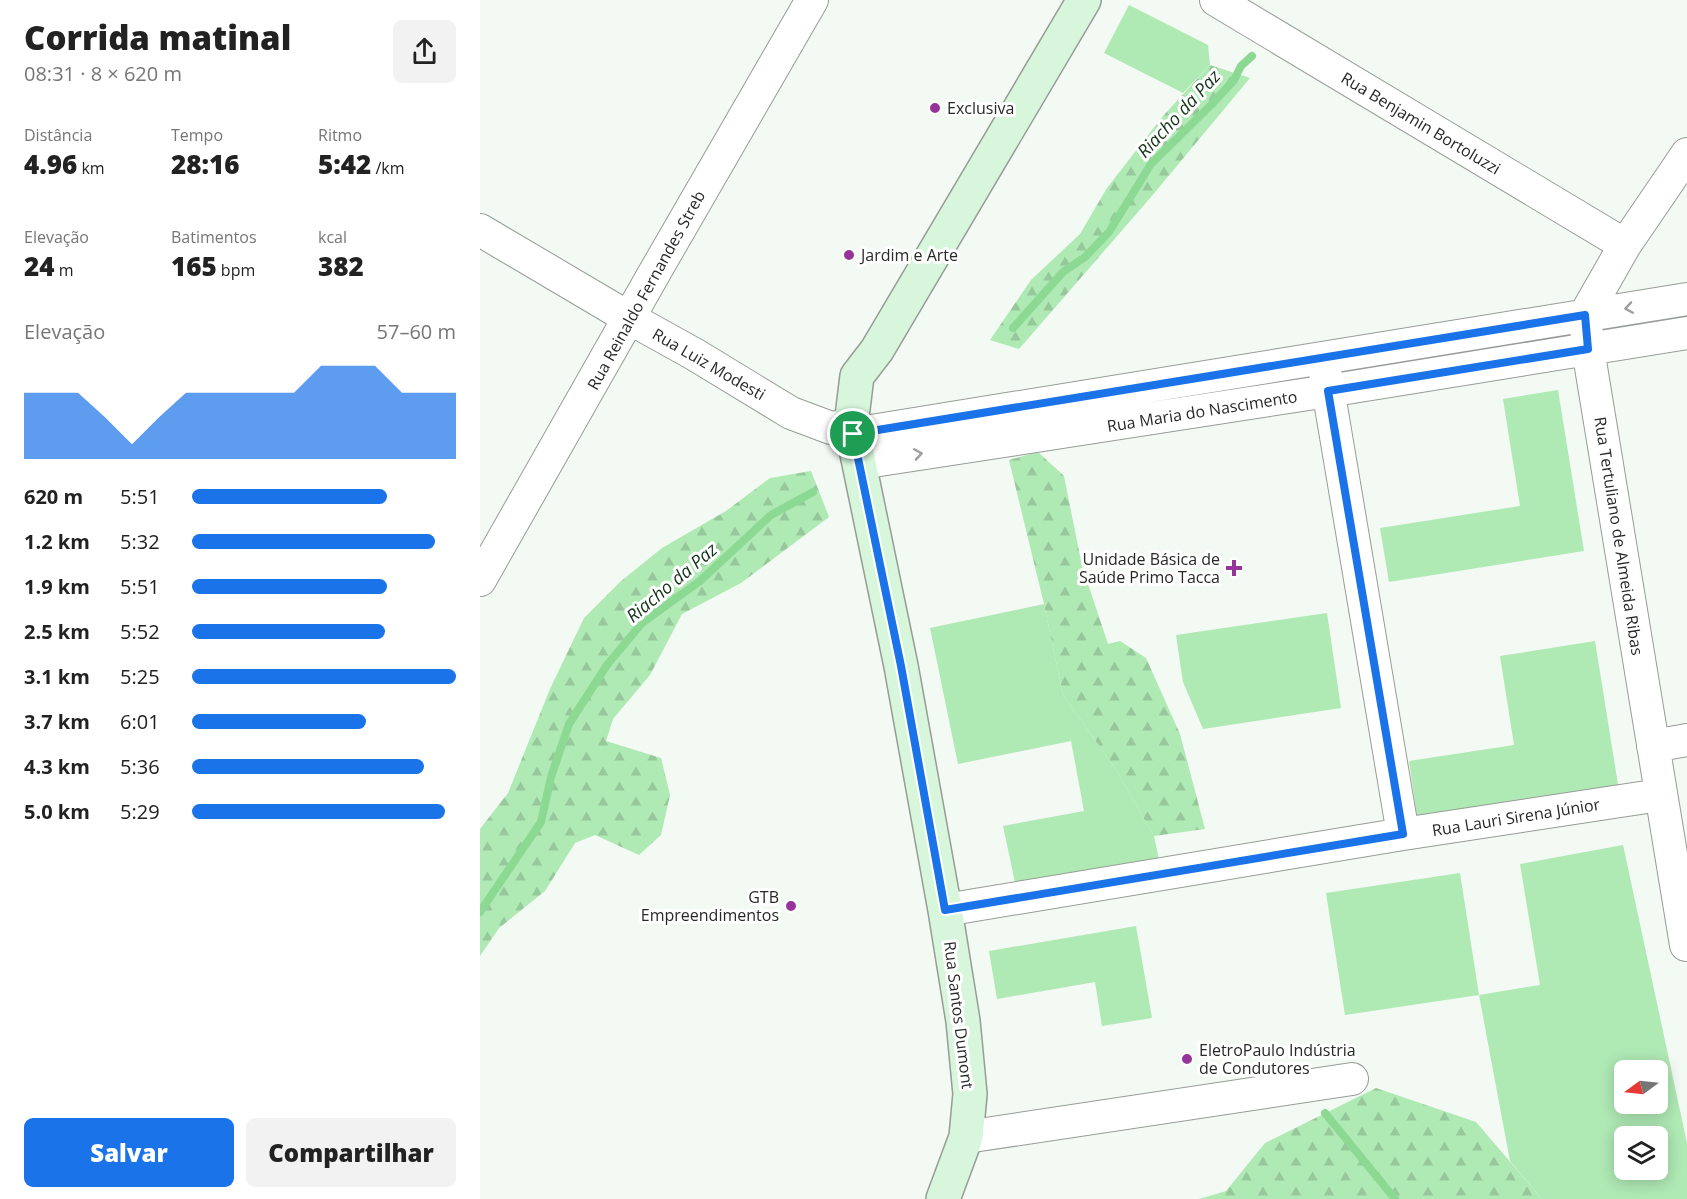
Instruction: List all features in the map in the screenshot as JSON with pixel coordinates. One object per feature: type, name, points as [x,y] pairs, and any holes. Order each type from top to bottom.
[{"type":"main road","name":"Rua Santos Dumont","points":[[944,1199],[966,1137],[969,1094],[965,1042],[945,910],[903,678],[854,441],[857,376],[878,350],[1084,0]]},
{"type":"street","name":"Rua Reinaldo Fernandes Streb","points":[[480,580],[812,0]]},
{"type":"street","name":"Rua Benjamin Bortoluzzi","points":[[1216,0],[1626,245]]},
{"type":"street","points":[[1585,315],[1626,245],[1687,154]]},
{"type":"street","name":"Rua Luiz Modesti","points":[[480,230],[791,412],[831,428],[854,441]]},
{"type":"street","name":"Rua Maria do Nascimento","points":[[854,441],[1323,358],[1687,299]]},
{"type":"street","name":"Rua Tertuliano de Almeida Ribas","points":[[1585,315],[1588,349],[1686,945]]},
{"type":"street","name":"Rua Maria do Nascimento","points":[[854,441],[1328,391],[1687,333]]},
{"type":"street","points":[[1323,358],[1403,834]]},
{"type":"street","points":[[1653,746],[1687,740]]},
{"type":"street","name":"Rua Lauri Sirena Júnior","points":[[945,910],[1403,834],[1660,795]]},
{"type":"street","points":[[966,1137],[1352,1079]]},
{"type":"green space","points":[[1129,5],[1208,45],[1210,65],[1183,93],[1104,53]]},
{"type":"green space","points":[[1210,65],[1250,78],[1151,197],[1019,349],[990,340],[1031,280],[1080,234],[1107,188],[1163,116]]},
{"type":"green space","points":[[1558,390],[1584,551],[1389,582],[1380,528],[1520,506],[1503,399]]},
{"type":"green space","points":[[1038,452],[1064,476],[1082,566],[1108,644],[1120,641],[1146,658],[1180,734],[1205,829],[1154,836],[1115,768],[1063,695],[1044,604],[1009,460]]},
{"type":"green space","points":[[811,471],[829,517],[741,583],[682,614],[650,675],[613,719],[606,741],[661,758],[670,795],[661,835],[639,855],[595,835],[575,843],[545,891],[499,928],[480,956],[480,829],[508,793],[550,689],[584,618],[620,582],[662,548],[726,511],[770,478]]},
{"type":"green space","points":[[1044,604],[1063,695],[1115,768],[1154,836],[1160,865],[1016,887],[1003,826],[1084,811],[1071,741],[958,764],[930,628]]},
{"type":"green space","points":[[1327,613],[1341,708],[1203,729],[1183,682],[1176,635]]},
{"type":"green space","points":[[1595,641],[1619,791],[1418,823],[1409,761],[1514,745],[1500,656]]},
{"type":"green space","points":[[1623,845],[1687,1143],[1687,1199],[1542,1199],[1510,1161],[1479,995],[1540,985],[1520,864]]},
{"type":"green space","points":[[1460,873],[1479,995],[1345,1015],[1326,893]]},
{"type":"green space","points":[[1136,926],[1152,1018],[1102,1026],[1095,982],[997,999],[989,951]]},
{"type":"green space","points":[[1376,1088],[1476,1122],[1542,1199],[1199,1199],[1226,1191],[1265,1143]]},
{"type":"waterway","name":"Riacho da Paz","points":[[1013,328],[1063,272],[1085,257],[1109,232],[1151,164],[1212,104],[1234,80],[1241,66],[1252,56]]},
{"type":"waterway","name":"Riacho da Paz","points":[[480,912],[541,822],[551,777],[569,724],[607,665],[642,623],[700,581],[771,515],[813,492]]},
{"type":"waterway","points":[[1325,1113],[1395,1199]]},
{"type":"place","name":"Exclusiva","points":[[935,108]]},
{"type":"place","name":"Jardim e Arte","points":[[849,255]]},
{"type":"place","name":"Unidade Básica de Saúde Primo Tacca","points":[[1234,568]]},
{"type":"place","name":"GTB Empreendimentos","points":[[791,906]]},
{"type":"place","name":"EletroPaulo Indústria de Condutores","points":[[1187,1059]]},
{"type":"route","points":[[1585,315],[1588,349],[1328,391],[1403,834],[945,910],[901,666],[853,434],[1585,315]]}]
